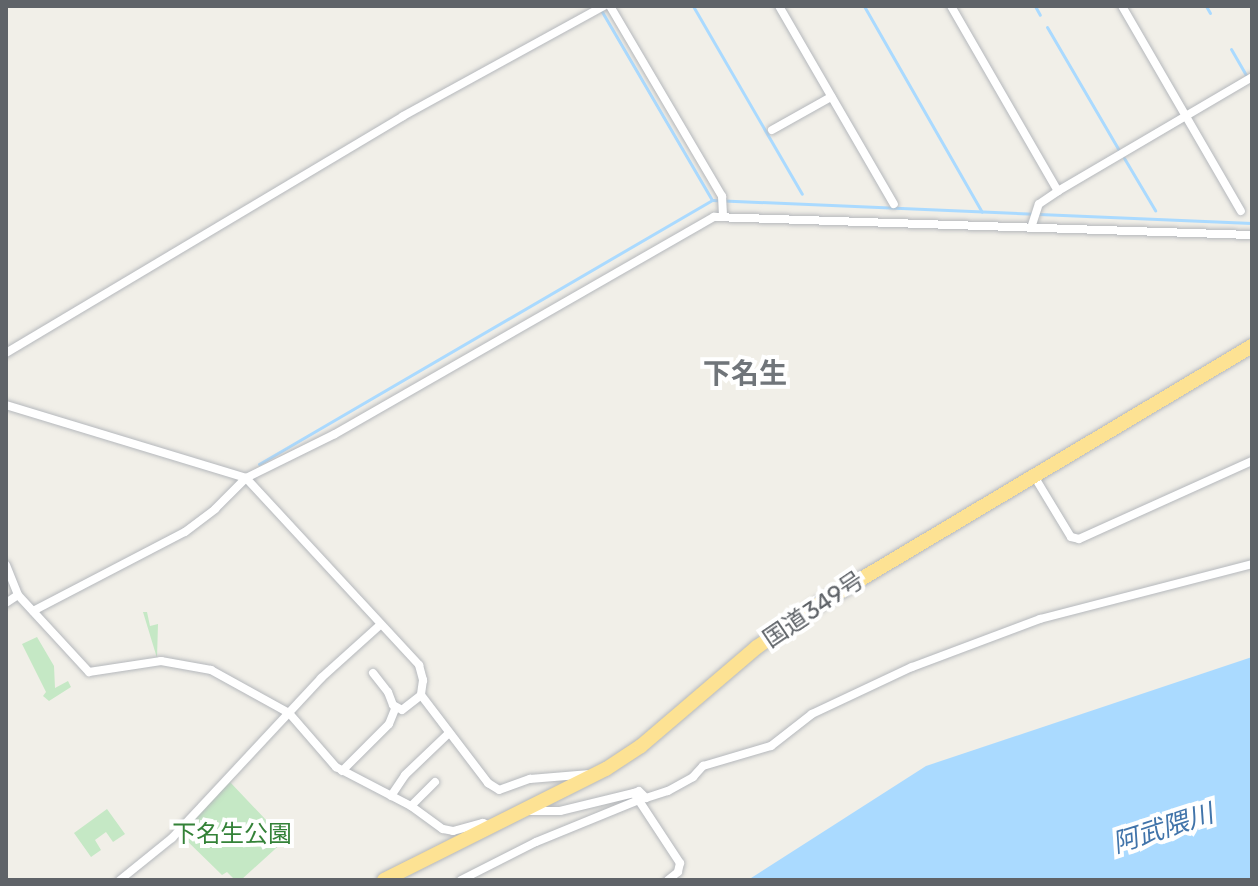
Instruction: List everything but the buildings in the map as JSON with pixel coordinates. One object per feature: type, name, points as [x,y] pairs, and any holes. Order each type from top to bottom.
[{"type":"highway","name":"国道349号","points":[[384,880],[595,775],[641,746],[720,677],[796,619],[1252,346]]},
{"type":"street","points":[[779,6],[894,204]]},
{"type":"street","points":[[951,6],[1058,191]]},
{"type":"street","points":[[1122,6],[1241,211]]},
{"type":"street","points":[[6,353],[403,116],[604,7],[722,196],[722,213]]},
{"type":"street","points":[[1030,226],[1037,209],[1058,191],[1252,77]]},
{"type":"street","points":[[772,130],[831,97]]},
{"type":"street","points":[[33,611],[185,532],[215,509],[246,478],[335,434],[722,213],[1252,235]]},
{"type":"street","points":[[6,405],[246,478],[419,665],[423,680],[421,695],[488,783],[499,790],[550,776],[595,775]]},
{"type":"street","points":[[1034,476],[1071,537],[1079,539],[1252,461]]},
{"type":"street","points":[[461,880],[637,796],[639,791],[646,798],[668,791],[693,777],[703,766],[771,746],[812,714],[898,673],[1040,619],[1252,564]]},
{"type":"street","points":[[6,565],[18,595],[89,672],[149,662],[181,663],[233,680],[289,713],[322,755],[342,771],[411,806],[447,831],[483,823],[491,827]]},
{"type":"street","points":[[6,603],[18,595]]},
{"type":"street","points":[[120,880],[172,838],[321,678],[380,625]]},
{"type":"street","points":[[373,673],[396,707],[402,710],[421,695]]},
{"type":"street","points":[[342,771],[389,724],[396,707]]},
{"type":"street","points":[[391,796],[405,775],[449,733]]},
{"type":"street","points":[[411,806],[435,782]]},
{"type":"street","points":[[524,811],[560,811],[637,796]]},
{"type":"street","points":[[637,796],[680,863],[678,872],[668,880]]},
{"type":"green space","points":[[143,612],[147,612],[150,626],[158,624],[157,658]]},
{"type":"green space","points":[[37,637],[54,666],[55,688],[68,681],[71,687],[49,701],[43,696],[46,692],[22,644]]},
{"type":"green space","name":"下名生公園","points":[[229,781],[285,840],[241,880],[235,880],[227,872],[222,875],[180,834]]},
{"type":"green space","points":[[107,809],[125,834],[113,842],[106,832],[95,840],[101,850],[91,857],[74,833]]},
{"type":"water","name":"阿武隈川","points":[[1252,657],[1252,880],[748,880],[926,766]]},
{"type":"waterway","points":[[693,6],[802,194]]},
{"type":"waterway","points":[[864,6],[982,212]]},
{"type":"waterway","points":[[1035,6],[1040,15]]},
{"type":"waterway","points":[[1206,6],[1210,13]]},
{"type":"waterway","points":[[601,10],[712,200]]},
{"type":"waterway","points":[[1047,27],[1119,150]]},
{"type":"waterway","points":[[1231,49],[1246,75]]},
{"type":"waterway","points":[[1124,158],[1155,210]]},
{"type":"waterway","points":[[259,464],[712,200],[1252,223]]},
{"type":"district","name":"下名生","points":[[745,374]]}]
